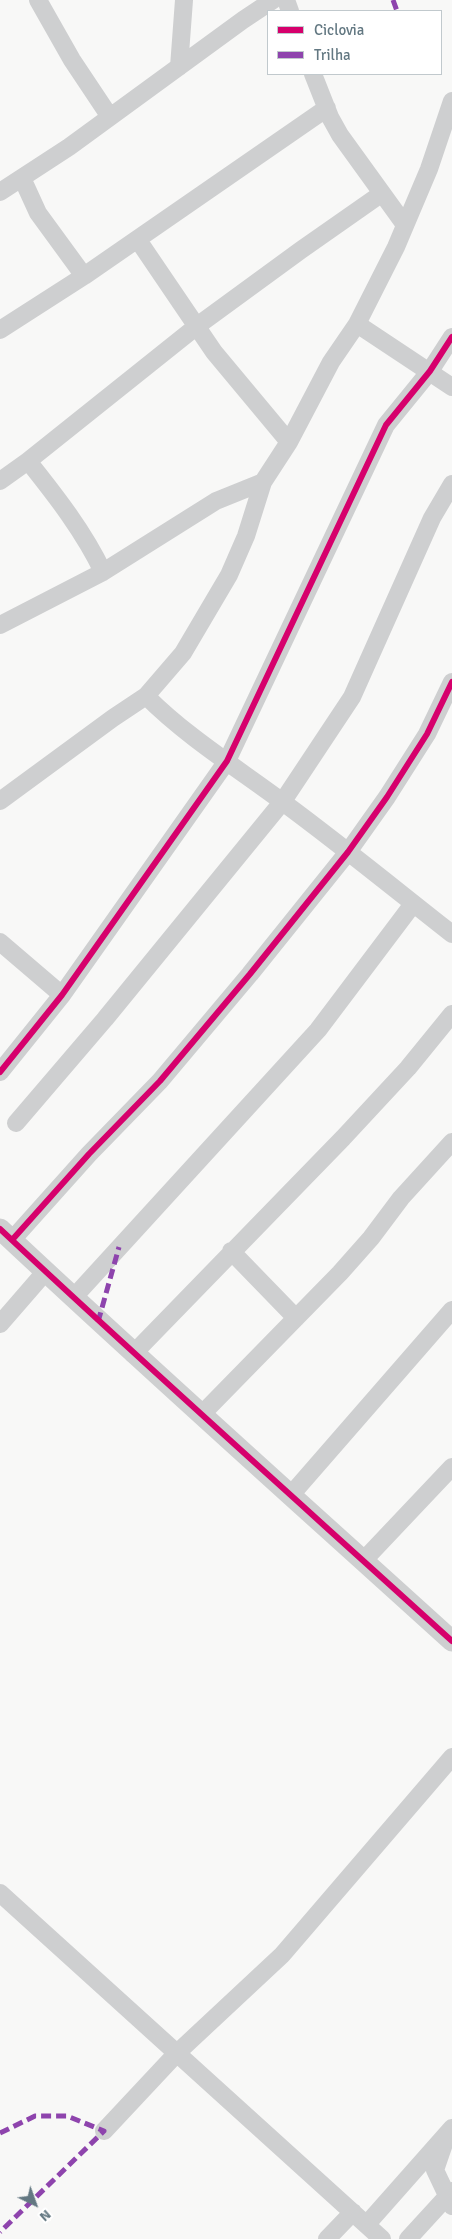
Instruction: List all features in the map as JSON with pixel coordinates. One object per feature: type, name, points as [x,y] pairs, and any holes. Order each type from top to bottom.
[{"type":"street","points":[[38,0],[72,60],[110,117]]},
{"type":"street","points":[[180,67],[184,0]]},
{"type":"street","points":[[0,192],[110,117],[273,0]]},
{"type":"street","points":[[313,75],[340,135],[405,225]]},
{"type":"street","points":[[0,801],[106,722],[146,696],[183,653],[229,575],[246,536],[263,482],[289,442],[331,362],[357,324],[405,225],[429,169],[452,101]]},
{"type":"street","points":[[0,330],[138,240],[327,108]]},
{"type":"street","points":[[22,178],[38,213],[84,276]]},
{"type":"street","points":[[0,481],[28,462],[198,326],[381,194]]},
{"type":"street","points":[[138,240],[238,382],[289,442]]},
{"type":"street","points":[[357,324],[452,387]]},
{"type":"street","points":[[0,1072],[62,995],[227,761],[386,425],[430,371],[452,337]]},
{"type":"street","points":[[28,462],[70,517],[96,557],[102,572]]},
{"type":"street","points":[[0,625],[102,572],[216,501],[263,482]]},
{"type":"street","points":[[16,1122],[105,1019],[282,802],[352,697],[432,518],[452,484]]},
{"type":"street","points":[[452,682],[427,734],[387,797],[348,852],[250,974],[160,1081],[89,1154],[6,1234],[133,1354],[202,1414],[290,1496],[452,1641]]},
{"type":"street","points":[[146,696],[179,727],[348,852],[452,934]]},
{"type":"street","points":[[74,1297],[313,1037],[343,1000],[413,904]]},
{"type":"street","points":[[0,942],[62,995]]},
{"type":"street","points":[[133,1354],[408,1068],[452,1014]]},
{"type":"street","points":[[202,1414],[340,1273],[371,1238],[401,1198],[452,1142]]},
{"type":"street","points":[[231,1251],[296,1318]]},
{"type":"street","points":[[0,1324],[46,1271]]},
{"type":"street","points":[[290,1496],[452,1310]]},
{"type":"street","points":[[363,1560],[452,1468]]},
{"type":"street","points":[[104,2131],[177,2053],[282,1955],[452,1757]]},
{"type":"street","points":[[0,1893],[352,2212],[368,2224],[382,2239]]},
{"type":"street","points":[[368,2224],[451,2126]]},
{"type":"street","points":[[408,2239],[450,2198],[435,2170],[451,2126]]},
{"type":"street","points":[[328,2239],[352,2212]]},
{"type":"marked path","points":[[393,0],[397,10]]},
{"type":"marked path","points":[[98,1322],[119,1247]]},
{"type":"marked path","points":[[0,2133],[35,2116],[67,2116],[104,2131],[0,2232]]},
{"type":"cycle path","points":[[0,1072],[62,995],[227,761],[386,425],[430,371],[452,337]]},
{"type":"cycle path","points":[[12,1240],[89,1154],[160,1081],[250,974],[348,852],[387,797],[427,734],[452,682]]},
{"type":"cycle path","points":[[0,1229],[452,1641]]}]
